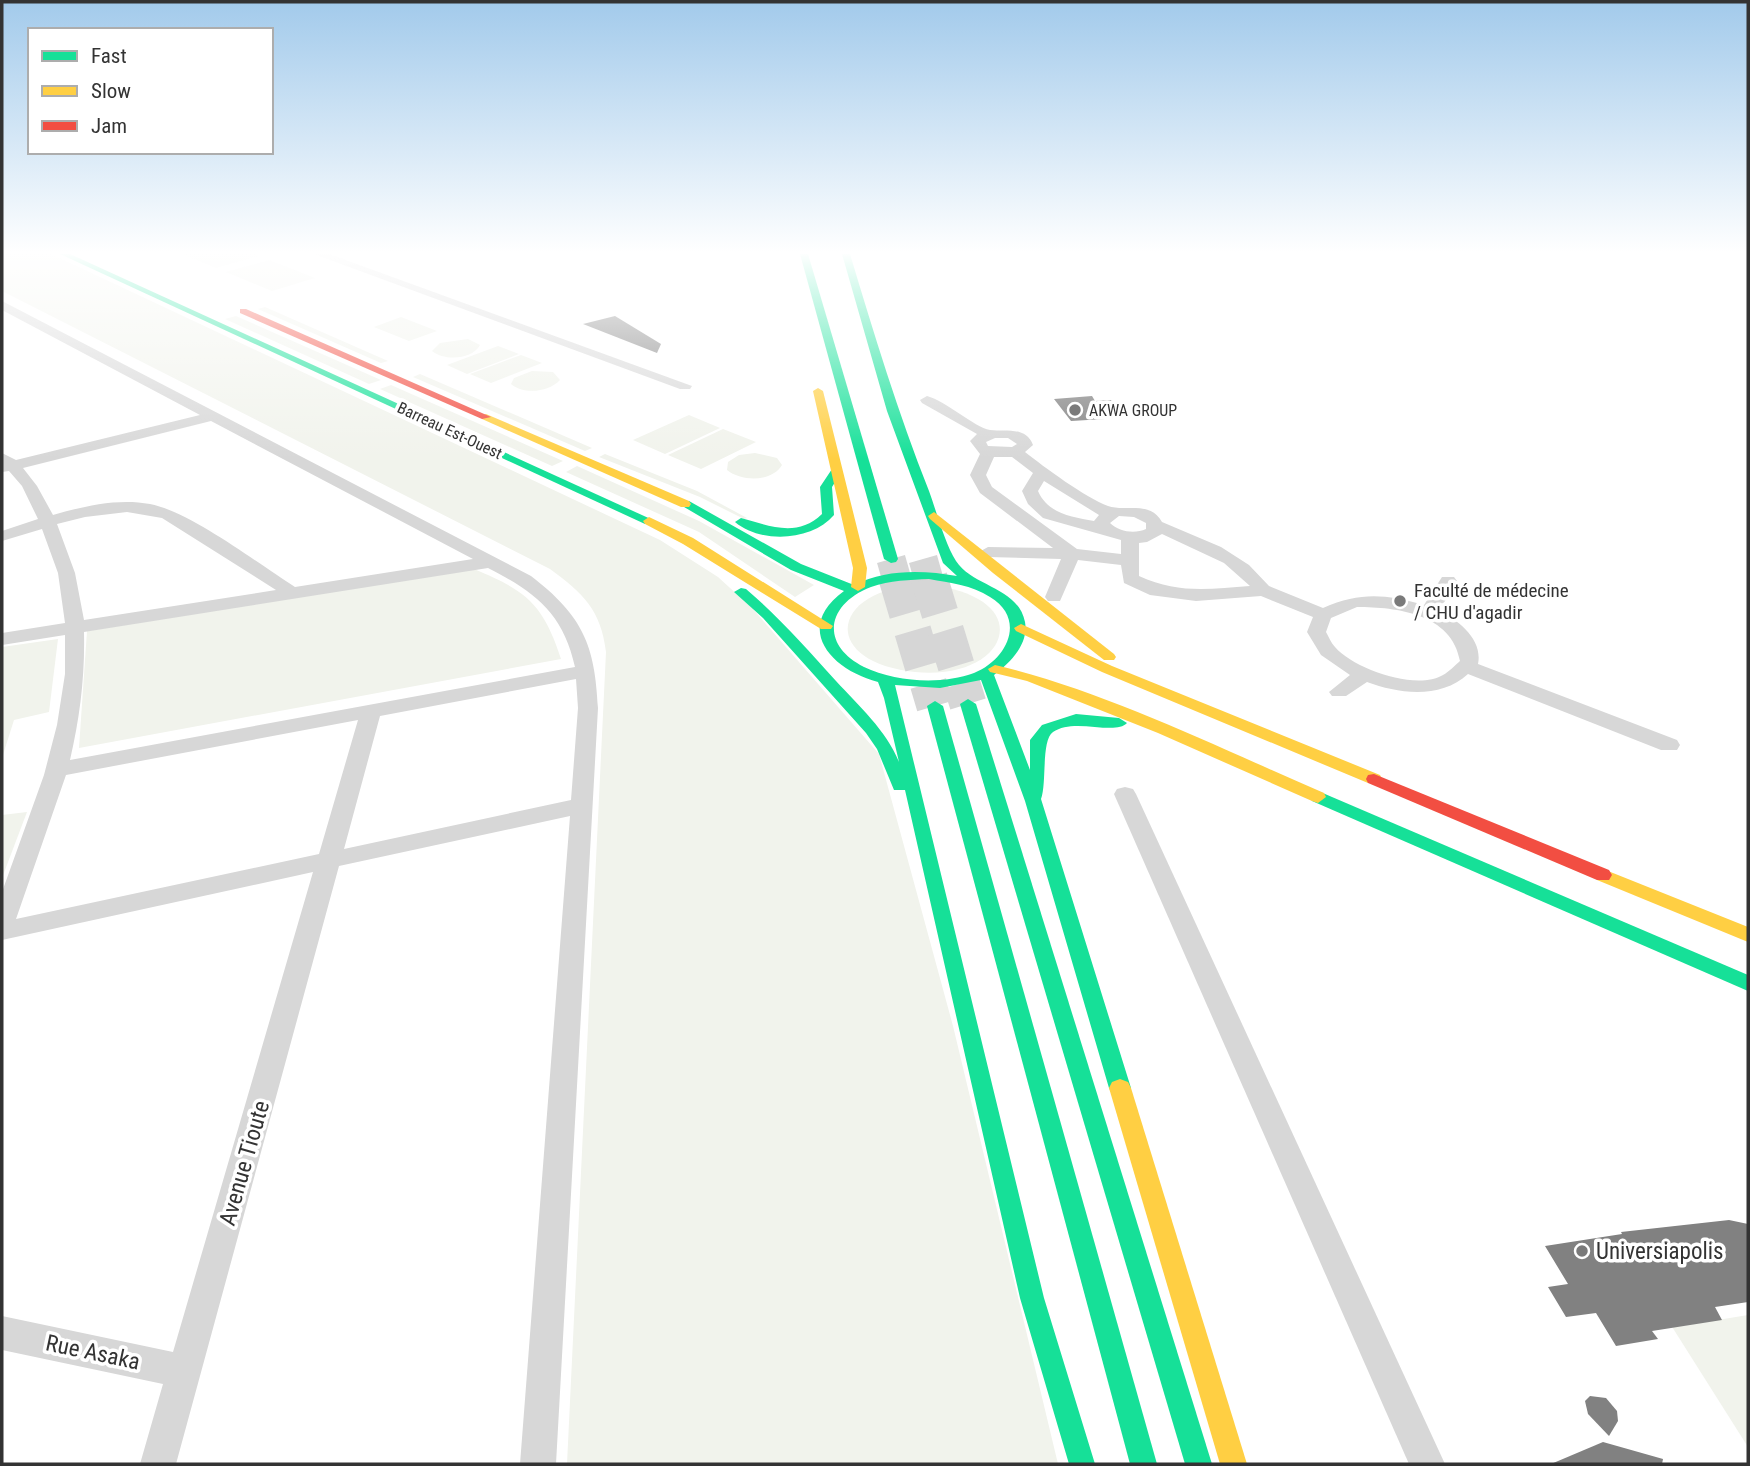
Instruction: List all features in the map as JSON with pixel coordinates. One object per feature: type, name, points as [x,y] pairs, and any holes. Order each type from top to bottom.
[{"type":"main road","name":"Barreau Est-Ouest","points":[[214,322],[652,522],[825,626]]},
{"type":"main road","name":"Barreau Est-Ouest","points":[[269,322],[702,511],[796,567],[856,588]]},
{"type":"main road","points":[[817,322],[891,559]]},
{"type":"main road","points":[[866,322],[889,400],[950,563],[973,583],[1007,602],[1019,619],[1021,639],[1016,650],[991,671],[955,683],[938,685],[884,680],[852,666],[840,657],[827,637],[825,626],[829,612],[839,600],[856,588],[884,578],[914,575],[944,576],[973,583]]},
{"type":"main road","points":[[816,380],[860,569],[856,588]]},
{"type":"main road","points":[[702,511],[768,531],[805,531],[825,520],[828,515],[826,487],[836,471]]},
{"type":"main road","points":[[934,516],[978,557],[1011,579],[1093,647],[1124,667],[1183,697]]},
{"type":"main road","points":[[702,550],[709,565],[768,615],[872,730],[885,748],[902,793],[919,823]]},
{"type":"main road","points":[[1021,628],[1055,646],[1183,697],[1602,876],[1748,935]]},
{"type":"main road","points":[[991,671],[1032,678],[1164,730],[1748,983]]},
{"type":"main road","points":[[991,671],[1234,1464]]},
{"type":"main road","points":[[884,680],[892,698],[919,823],[1032,1298],[1082,1464]]},
{"type":"main road","points":[[968,704],[1199,1464]]},
{"type":"main road","points":[[935,706],[1144,1464]]},
{"type":"main road","points":[[1033,801],[1038,770],[1038,740],[1056,724],[1087,719],[1164,730]]},
{"type":"street","points":[[33,322],[525,580],[554,603],[574,630],[587,671],[583,805],[538,1464]]},
{"type":"street","points":[[509,322],[685,386]]},
{"type":"street","points":[[927,400],[987,434]]},
{"type":"street","points":[[6,464],[213,416]]},
{"type":"street","points":[[1004,433],[1020,438],[1025,445],[1016,452],[989,452],[978,445],[981,437],[987,434],[1004,433]]},
{"type":"street","points":[[989,452],[978,475],[986,490],[1072,554]]},
{"type":"street","points":[[1016,452],[1106,521],[1110,533],[1130,538],[1150,535],[1157,526]]},
{"type":"street","points":[[2,922],[51,795],[67,735],[74,681],[75,626],[70,585],[48,522],[35,495],[6,464]]},
{"type":"street","points":[[1041,472],[1030,491],[1033,503],[1045,513],[1106,521],[1128,511],[1147,516],[1157,526],[1239,565],[1256,578],[1263,590]]},
{"type":"street","points":[[2,536],[109,507],[148,507],[167,514],[292,593]]},
{"type":"street","points":[[1130,538],[1130,579],[1156,591],[1196,596],[1263,590],[1323,615]]},
{"type":"street","points":[[988,552],[1072,554],[1128,560]]},
{"type":"street","points":[[1054,597],[1072,554]]},
{"type":"street","points":[[2,639],[490,562]]},
{"type":"street","points":[[1428,613],[1448,581]]},
{"type":"street","points":[[1368,601],[1398,604],[1428,613],[1461,636],[1470,653],[1467,667],[1447,681],[1403,684],[1363,675],[1341,664],[1322,647],[1316,629],[1323,615],[1341,605],[1368,601]]},
{"type":"street","points":[[1467,667],[1669,745]]},
{"type":"street","points":[[58,769],[587,671]]},
{"type":"street","points":[[1339,692],[1363,675]]},
{"type":"street","name":"Avenue Tioute","points":[[158,1464],[330,861],[370,710]]},
{"type":"street","points":[[1125,794],[1427,1464]]},
{"type":"street","points":[[2,931],[583,805]]},
{"type":"street","name":"Rue Asaka","points":[[2,1333],[185,1371]]},
{"type":"shaded area","points":[[64,322],[197,322],[660,540],[718,577],[752,608],[879,754],[953,1026],[1058,1464],[567,1464],[606,652],[604,637],[595,614],[572,586],[550,569]]},
{"type":"shaded area","points":[[233,322],[251,322],[381,380],[369,384]]},
{"type":"shaded area","points":[[289,322],[300,322],[388,361],[381,363]]},
{"type":"shaded area","points":[[386,322],[415,322],[437,331],[409,341],[374,327]]},
{"type":"shaded area","points":[[468,339],[480,345],[471,354],[450,357],[432,351],[440,343]]},
{"type":"shaded area","points":[[498,346],[519,354],[467,374],[447,365]]},
{"type":"shaded area","points":[[521,355],[542,363],[491,383],[470,374]]},
{"type":"shaded area","points":[[532,371],[553,372],[560,380],[550,387],[536,391],[523,390],[511,384],[514,378]]},
{"type":"shaded area","points":[[420,374],[592,448],[585,451],[413,377]]},
{"type":"shaded area","points":[[391,385],[563,461],[552,466],[380,389]]},
{"type":"shaded area","points":[[689,415],[720,428],[665,454],[633,440]]},
{"type":"shaded area","points":[[723,429],[756,442],[701,469],[668,455]]},
{"type":"shaded area","points":[[755,453],[777,458],[782,465],[771,475],[756,478],[741,477],[727,470],[728,462],[739,455]]},
{"type":"shaded area","points":[[605,454],[697,491],[747,518],[599,457]]},
{"type":"shaded area","points":[[577,466],[699,521],[814,585],[795,597],[699,532],[566,472]]},
{"type":"shaded area","points":[[474,569],[507,585],[531,602],[547,625],[561,659],[79,748],[87,631]]},
{"type":"shaded area","points":[[928,585],[963,592],[986,604],[998,620],[999,636],[991,651],[973,664],[948,671],[915,672],[883,665],[862,654],[850,640],[848,625],[855,610],[871,597],[895,588]]},
{"type":"shaded area","points":[[58,639],[49,712],[14,720],[2,758],[2,647]]},
{"type":"shaded area","points":[[27,812],[2,878],[2,815]]},
{"type":"shaded area","points":[[1748,1315],[1748,1447],[1669,1322],[1675,1327]]},
{"type":"building","points":[[626,322],[661,344],[657,353],[583,324]]},
{"type":"building","name":"AKWA GROUP","points":[[1092,396],[1095,401],[1111,400],[1121,418],[1071,421],[1054,399]]},
{"type":"building","points":[[1729,1220],[1748,1224],[1748,1302],[1715,1307],[1722,1320],[1652,1331],[1658,1339],[1616,1346],[1596,1313],[1566,1317],[1548,1287],[1568,1284],[1545,1246],[1622,1234],[1621,1232]]},
{"type":"building","points":[[1590,1396],[1606,1398],[1617,1411],[1618,1421],[1609,1436],[1588,1414],[1585,1401]]},
{"type":"building","points":[[1603,1442],[1663,1459],[1662,1464],[1551,1464]]},
{"type":"tunnel","points":[[891,559],[897,580]]},
{"type":"tunnel","points":[[923,559],[929,580]]},
{"type":"tunnel","points":[[897,578],[935,706]]},
{"type":"tunnel","points":[[929,578],[968,704]]},
{"type":"traffic: fast","points":[[214,322],[649,521]]},
{"type":"traffic: fast","points":[[824,322],[891,559]]},
{"type":"traffic: fast","points":[[866,322],[892,411],[950,563],[973,583]]},
{"type":"traffic: fast","points":[[741,522],[764,530],[787,533],[809,529],[819,524],[828,515],[826,487],[836,471]]},
{"type":"traffic: fast","points":[[685,504],[796,567],[854,590]]},
{"type":"traffic: fast","points":[[929,575],[987,590],[1004,600],[1013,611],[1018,622],[1014,644],[1008,655],[988,672],[960,681],[919,684],[897,682],[858,669],[842,658],[830,644],[826,630],[828,617],[841,599],[852,591],[889,578],[929,575]]},
{"type":"traffic: fast","points":[[741,592],[768,615],[872,730],[885,748],[900,786]]},
{"type":"traffic: fast","points":[[986,673],[1033,801],[1120,1088]]},
{"type":"traffic: fast","points":[[885,680],[892,698],[1032,1298],[1082,1464]]},
{"type":"traffic: fast","points":[[968,704],[1199,1464]]},
{"type":"traffic: fast","points":[[935,706],[1144,1464]]},
{"type":"traffic: fast","points":[[1034,797],[1038,770],[1038,740],[1048,728],[1076,719],[1119,723]]},
{"type":"traffic: fast","points":[[1318,797],[1748,983]]},
{"type":"traffic: slow","points":[[818,391],[860,568],[858,587]]},
{"type":"traffic: slow","points":[[486,417],[685,504]]},
{"type":"traffic: slow","points":[[934,516],[998,571],[1109,657]]},
{"type":"traffic: slow","points":[[649,521],[688,541],[826,626]]},
{"type":"traffic: slow","points":[[1021,628],[1107,669],[1374,779]]},
{"type":"traffic: slow","points":[[995,669],[1032,678],[1164,730],[1318,797]]},
{"type":"traffic: slow","points":[[1603,875],[1748,935]]},
{"type":"traffic: slow","points":[[1120,1088],[1234,1464]]},
{"type":"traffic: jam","points":[[269,322],[486,417]]},
{"type":"traffic: jam","points":[[1374,779],[1603,875]]},
{"type":"place","name":"AKWA GROUP","points":[[1075,410]]},
{"type":"place","name":"Faculté de médecine / CHU d'agadir","points":[[1400,601]]},
{"type":"place","name":"Universiapolis","points":[[1582,1251]]}]
